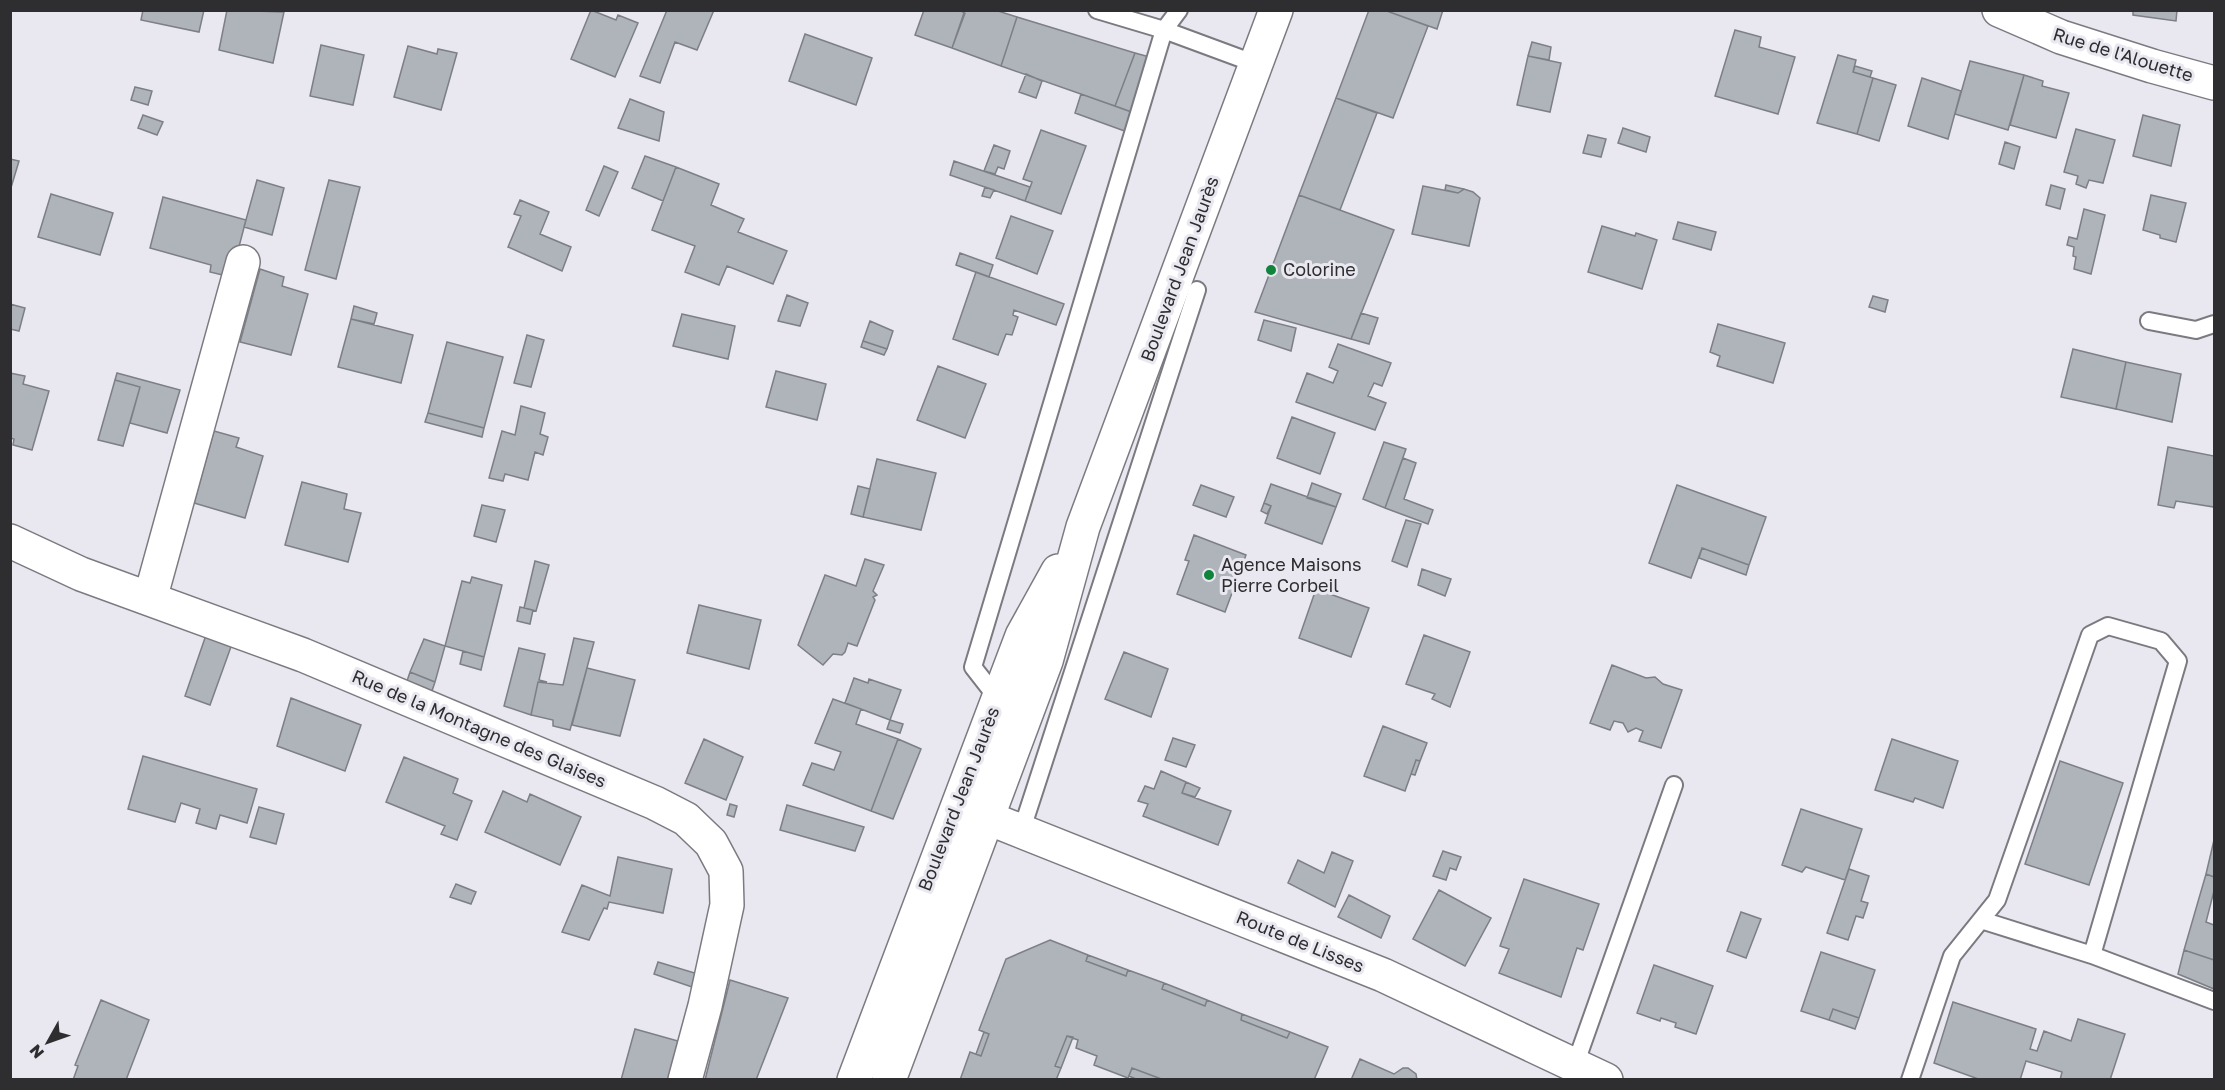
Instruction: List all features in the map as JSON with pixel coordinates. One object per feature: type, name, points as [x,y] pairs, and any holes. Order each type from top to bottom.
[{"type":"street","name":"Boulevard Jean Jaurès","points":[[889,1080],[1046,661],[1083,527],[1276,10]]},
{"type":"street","name":"Rue de l'Alouette","points":[[1999,10],[2061,37],[2152,66],[2214,82]]},
{"type":"street","points":[[150,599],[243,262]]},
{"type":"street","name":"Boulevard Jean Jaurès","points":[[854,1080],[1022,636],[1083,527]]},
{"type":"street","name":"Rue de la Montagne des Glaises","points":[[10,541],[81,574],[303,655],[655,803],[686,819],[711,843],[726,871],[727,905],[705,1006],[685,1080]]},
{"type":"street","name":"Route de Lisses","points":[[988,818],[1383,975],[1606,1080]]},
{"type":"lane","points":[[1097,10],[1164,30],[1256,64]]},
{"type":"lane","points":[[998,699],[973,667],[1164,30],[1179,10]]},
{"type":"lane","points":[[1020,832],[1197,290]]},
{"type":"lane","points":[[2149,321],[2196,330],[2214,324]]},
{"type":"lane","points":[[1910,1080],[1952,956],[1997,900],[2090,635],[2108,626],[2162,641],[2178,661],[2092,955]]},
{"type":"lane","points":[[1575,1065],[1674,785]]},
{"type":"lane","points":[[1981,920],[2092,955],[2214,1001]]},
{"type":"building","points":[[143,10],[204,10],[199,32],[141,20]]},
{"type":"building","points":[[227,10],[284,12],[273,63],[219,50]]},
{"type":"building","points":[[591,10],[616,20],[618,15],[638,23],[615,77],[571,59]]},
{"type":"building","points":[[667,10],[714,10],[697,50],[675,42],[660,83],[640,76]]},
{"type":"building","points":[[924,10],[959,10],[965,13],[952,48],[915,35]]},
{"type":"building","points":[[965,10],[995,10],[1017,17],[1001,66],[952,48]]},
{"type":"building","points":[[1369,10],[1384,10],[1428,26],[1393,118],[1336,98]]},
{"type":"building","points":[[1384,10],[1443,10],[1437,29]]},
{"type":"building","points":[[2133,10],[2177,10],[2176,21],[2133,15]]},
{"type":"building","points":[[1017,17],[1135,53],[1115,106],[1001,66]]},
{"type":"building","points":[[1735,30],[1761,37],[1759,47],[1795,57],[1778,114],[1715,96]]},
{"type":"building","points":[[805,34],[872,58],[856,105],[789,81]]},
{"type":"building","points":[[1532,42],[1551,47],[1549,60],[1528,56]]},
{"type":"building","points":[[321,45],[364,55],[353,105],[310,96]]},
{"type":"building","points":[[408,46],[437,54],[438,49],[457,53],[441,110],[394,97]]},
{"type":"building","points":[[1135,53],[1157,59],[1137,114],[1115,106]]},
{"type":"building","points":[[1838,55],[1856,60],[1853,72],[1873,78],[1857,134],[1817,123]]},
{"type":"building","points":[[1528,56],[1561,63],[1550,112],[1517,105]]},
{"type":"building","points":[[1970,61],[2024,75],[2008,130],[1955,114]]},
{"type":"building","points":[[1855,66],[1872,71],[1870,77],[1853,72]]},
{"type":"building","points":[[1026,74],[1042,81],[1036,98],[1019,92]]},
{"type":"building","points":[[2024,75],[2043,81],[2042,86],[2069,93],[2056,138],[2010,125]]},
{"type":"building","points":[[1873,78],[1896,85],[1879,141],[1857,134]]},
{"type":"building","points":[[1922,78],[1961,91],[1948,139],[1908,126]]},
{"type":"building","points":[[135,87],[152,91],[148,105],[131,100]]},
{"type":"building","points":[[1081,94],[1137,114],[1130,133],[1075,113]]},
{"type":"building","points":[[1336,98],[1377,113],[1340,210],[1299,195]]},
{"type":"building","points":[[630,99],[664,112],[659,141],[618,128]]},
{"type":"building","points":[[143,115],[163,122],[157,135],[138,128]]},
{"type":"building","points":[[2143,115],[2180,125],[2171,166],[2133,156]]},
{"type":"building","points":[[1623,128],[1650,137],[1646,152],[1618,143]]},
{"type":"building","points":[[2076,129],[2115,140],[2103,183],[2089,180],[2086,188],[2076,184],[2078,176],[2064,172]]},
{"type":"building","points":[[1041,130],[1086,146],[1061,214],[1025,201],[1032,182],[1023,179]]},
{"type":"building","points":[[1588,135],[1606,139],[1601,157],[1583,153]]},
{"type":"building","points":[[2005,142],[2020,147],[2014,169],[1999,164]]},
{"type":"building","points":[[994,145],[1010,151],[1004,169],[998,167],[995,174],[984,171]]},
{"type":"building","points":[[645,156],[676,167],[663,201],[632,188]]},
{"type":"building","points":[[10,159],[19,161],[10,191]]},
{"type":"building","points":[[954,161],[1030,187],[1025,201],[950,175]]},
{"type":"building","points":[[604,166],[618,172],[599,216],[586,210]]},
{"type":"building","points":[[676,167],[719,184],[711,205],[744,219],[738,232],[787,251],[773,284],[727,266],[719,285],[685,272],[695,246],[652,230]]},
{"type":"building","points":[[257,180],[284,188],[272,235],[244,227]]},
{"type":"building","points":[[329,180],[360,187],[336,279],[305,270]]},
{"type":"building","points":[[1446,185],[1464,189],[1458,193],[1445,190]]},
{"type":"building","points":[[2051,185],[2065,189],[2060,209],[2046,205]]},
{"type":"building","points":[[1423,186],[1458,193],[1464,189],[1480,198],[1469,246],[1412,234]]},
{"type":"building","points":[[985,187],[994,190],[990,198],[982,196]]},
{"type":"building","points":[[51,194],[113,213],[100,255],[38,237]]},
{"type":"building","points":[[1299,195],[1394,230],[1351,339],[1255,312]]},
{"type":"building","points":[[2151,195],[2186,203],[2176,242],[2143,230]]},
{"type":"building","points":[[163,197],[246,220],[231,277],[210,272],[211,265],[150,248]]},
{"type":"building","points":[[520,200],[549,212],[540,234],[571,247],[562,271],[508,247],[521,216],[514,214]]},
{"type":"building","points":[[2084,209],[2105,215],[2091,274],[2074,269],[2076,257],[2073,256],[2074,247],[2067,245],[2069,237],[2077,239]]},
{"type":"building","points":[[1011,216],[1053,231],[1037,274],[996,258]]},
{"type":"building","points":[[1678,222],[1716,232],[1711,250],[1673,239]]},
{"type":"building","points":[[1602,226],[1657,240],[1642,289],[1588,272]]},
{"type":"building","points":[[960,253],[993,265],[989,277],[956,265]]},
{"type":"building","points":[[260,269],[284,277],[282,286],[308,294],[291,355],[240,342]]},
{"type":"building","points":[[976,272],[1064,304],[1056,325],[1014,310],[1013,315],[1018,317],[1012,335],[1006,334],[998,355],[953,339]]},
{"type":"building","points":[[787,295],[808,303],[800,326],[778,321]]},
{"type":"building","points":[[1873,296],[1888,300],[1885,312],[1869,307]]},
{"type":"building","points":[[10,304],[25,308],[19,331],[10,329]]},
{"type":"building","points":[[354,306],[377,313],[374,324],[351,319]]},
{"type":"building","points":[[1361,313],[1378,318],[1369,344],[1351,339]]},
{"type":"building","points":[[682,314],[735,326],[728,359],[673,346]]},
{"type":"building","points":[[351,319],[413,335],[401,383],[338,367]]},
{"type":"building","points":[[1264,320],[1296,328],[1291,351],[1258,340]]},
{"type":"building","points":[[870,321],[893,331],[887,349],[863,341]]},
{"type":"building","points":[[1718,324],[1785,343],[1773,383],[1717,366],[1720,356],[1710,352]]},
{"type":"building","points":[[527,335],[544,340],[531,387],[514,383]]},
{"type":"building","points":[[863,341],[887,349],[884,355],[861,347]]},
{"type":"building","points":[[447,342],[503,357],[484,428],[428,413]]},
{"type":"building","points":[[1338,344],[1391,363],[1382,386],[1374,383],[1368,396],[1386,403],[1375,430],[1296,402],[1307,373],[1333,383],[1338,371],[1329,367]]},
{"type":"building","points":[[2073,349],[2126,362],[2116,409],[2061,397]]},
{"type":"building","points":[[2126,362],[2181,374],[2172,422],[2116,409]]},
{"type":"building","points":[[938,366],[986,384],[965,438],[917,420]]},
{"type":"building","points":[[776,371],[826,384],[817,420],[766,407]]},
{"type":"building","points":[[10,373],[25,376],[23,384],[49,391],[32,450],[13,445],[14,439],[10,438]]},
{"type":"building","points":[[117,373],[180,390],[167,433],[130,423],[140,387],[115,380]]},
{"type":"building","points":[[115,380],[140,387],[123,446],[98,440]]},
{"type":"building","points":[[521,406],[545,413],[540,434],[548,437],[543,455],[535,452],[528,480],[505,474],[503,481],[489,478],[502,431],[515,435]]},
{"type":"building","points":[[428,413],[484,428],[482,437],[425,422]]},
{"type":"building","points":[[1292,417],[1335,433],[1320,474],[1277,458]]},
{"type":"building","points":[[214,431],[239,438],[236,447],[263,456],[245,518],[194,503]]},
{"type":"building","points":[[1384,442],[1406,449],[1385,508],[1363,499]]},
{"type":"building","points":[[2168,447],[2214,456],[2214,507],[2176,501],[2174,508],[2158,505]]},
{"type":"building","points":[[1403,458],[1416,463],[1404,499],[1433,510],[1428,524],[1385,508]]},
{"type":"building","points":[[877,459],[936,473],[921,530],[863,517]]},
{"type":"building","points":[[302,482],[347,494],[344,509],[361,513],[348,562],[285,545]]},
{"type":"building","points":[[1312,483],[1341,494],[1336,507],[1307,498]]},
{"type":"building","points":[[1271,484],[1336,507],[1322,544],[1265,523],[1271,506],[1264,503]]},
{"type":"building","points":[[1201,485],[1234,497],[1226,517],[1193,505]]},
{"type":"building","points":[[1677,485],[1766,517],[1749,565],[1702,548],[1691,578],[1649,563]]},
{"type":"building","points":[[858,486],[870,489],[863,517],[851,514]]},
{"type":"building","points":[[1264,503],[1271,506],[1267,514],[1261,511]]},
{"type":"building","points":[[482,505],[505,510],[496,542],[474,536]]},
{"type":"building","points":[[1406,520],[1421,524],[1407,567],[1392,561]]},
{"type":"building","points":[[1194,535],[1246,555],[1225,612],[1177,594],[1189,561],[1185,560]]},
{"type":"building","points":[[1702,548],[1749,565],[1746,575],[1699,558]]},
{"type":"building","points":[[865,559],[884,565],[873,591],[877,595],[873,597],[875,600],[857,646],[848,643],[842,655],[833,654],[823,665],[798,645],[825,575],[856,586]]},
{"type":"building","points":[[535,561],[549,565],[536,611],[524,608]]},
{"type":"building","points":[[1422,569],[1451,579],[1445,596],[1418,585]]},
{"type":"building","points":[[472,577],[502,585],[484,657],[445,646],[462,581],[470,583]]},
{"type":"building","points":[[1316,589],[1369,608],[1351,657],[1299,638]]},
{"type":"building","points":[[699,605],[761,620],[749,669],[687,653]]},
{"type":"building","points":[[520,607],[533,610],[530,624],[517,621]]},
{"type":"building","points":[[206,635],[232,644],[210,705],[185,696]]},
{"type":"building","points":[[1424,635],[1470,652],[1450,707],[1432,699],[1435,694],[1406,684]]},
{"type":"building","points":[[574,638],[594,642],[570,730],[553,726],[553,720],[531,715],[538,682],[563,685]]},
{"type":"building","points":[[424,639],[445,646],[435,682],[410,672]]},
{"type":"building","points":[[519,648],[545,654],[539,680],[547,682],[538,682],[531,715],[504,706]]},
{"type":"building","points":[[463,651],[484,657],[481,670],[460,664]]},
{"type":"building","points":[[1124,652],[1168,669],[1151,717],[1105,699]]},
{"type":"building","points":[[1612,665],[1646,678],[1655,677],[1663,684],[1682,690],[1661,748],[1639,741],[1643,731],[1636,728],[1628,732],[1623,723],[1614,721],[1610,730],[1590,723]]},
{"type":"building","points":[[587,668],[635,680],[620,736],[572,725]]},
{"type":"building","points":[[410,672],[435,682],[432,691],[407,681]]},
{"type":"building","points":[[854,678],[868,683],[869,679],[901,690],[890,720],[845,703]]},
{"type":"building","points":[[291,698],[361,725],[345,771],[277,746]]},
{"type":"building","points":[[833,699],[861,709],[856,724],[898,739],[871,811],[803,785],[812,763],[834,770],[841,752],[815,743]]},
{"type":"building","points":[[890,720],[903,724],[900,733],[887,729]]},
{"type":"building","points":[[1383,726],[1427,743],[1420,761],[1416,760],[1405,791],[1364,776]]},
{"type":"building","points":[[1173,738],[1195,745],[1186,767],[1165,760]]},
{"type":"building","points":[[704,739],[743,757],[726,800],[685,783]]},
{"type":"building","points":[[898,739],[921,749],[893,819],[871,811]]},
{"type":"building","points":[[1892,739],[1958,761],[1943,808],[1915,798],[1913,802],[1875,790]]},
{"type":"building","points":[[143,756],[257,789],[247,823],[220,815],[216,829],[196,823],[200,809],[181,803],[175,822],[128,809]]},
{"type":"building","points":[[404,757],[458,779],[453,793],[472,801],[457,840],[441,834],[445,826],[386,802]]},
{"type":"building","points":[[1416,760],[1420,761],[1415,775],[1411,774]]},
{"type":"building","points":[[2060,761],[2123,783],[2089,885],[2025,864]]},
{"type":"building","points":[[1161,771],[1186,782],[1182,793],[1231,811],[1218,845],[1143,816],[1148,804],[1138,801],[1145,786],[1154,789]]},
{"type":"building","points":[[1186,782],[1200,788],[1195,797],[1182,793]]},
{"type":"building","points":[[503,791],[527,802],[530,794],[581,817],[560,865],[485,832]]},
{"type":"building","points":[[730,804],[737,806],[734,817],[727,815]]},
{"type":"building","points":[[787,805],[864,827],[855,851],[780,830]]},
{"type":"building","points":[[259,807],[284,814],[276,844],[250,837]]},
{"type":"building","points":[[1801,809],[1862,829],[1845,880],[1806,867],[1802,872],[1782,865]]},
{"type":"building","points":[[2214,840],[2214,877],[2206,874]]},
{"type":"building","points":[[1443,851],[1461,857],[1456,870],[1450,868],[1446,880],[1433,876]]},
{"type":"building","points":[[1332,852],[1353,861],[1335,907],[1288,883],[1298,860],[1324,873]]},
{"type":"building","points":[[618,857],[672,869],[663,913],[609,902],[589,940],[562,932],[582,885],[610,896]]},
{"type":"building","points":[[1849,869],[1869,876],[1861,901],[1868,903],[1863,918],[1856,916],[1848,940],[1827,933]]},
{"type":"building","points":[[2206,874],[2214,877],[2214,891],[2206,922],[2214,925],[2214,960],[2184,950]]},
{"type":"building","points":[[1524,879],[1599,904],[1583,950],[1577,948],[1561,997],[1499,973],[1509,949],[1500,946]]},
{"type":"building","points":[[456,884],[476,892],[471,904],[450,897]]},
{"type":"building","points":[[1439,890],[1491,918],[1465,966],[1413,939]]},
{"type":"building","points":[[1349,895],[1390,916],[1381,938],[1338,917]]},
{"type":"building","points":[[1741,912],[1761,919],[1746,958],[1727,951]]},
{"type":"building","points":[[1050,940],[1088,955],[1086,961],[1126,976],[1128,970],[1164,983],[1162,989],[1205,1006],[1207,1000],[1242,1014],[1241,1020],[1287,1038],[1290,1032],[1328,1047],[1314,1080],[1164,1080],[1132,1068],[1128,1078],[1094,1065],[1097,1056],[1076,1048],[1078,1040],[1067,1036],[1055,1066],[1061,1068],[1056,1080],[960,1080],[970,1052],[981,1056],[989,1034],[979,1030],[1006,959]]},
{"type":"building","points":[[2184,950],[2214,960],[2214,989],[2178,974]]},
{"type":"building","points":[[1821,952],[1875,970],[1859,1018],[1833,1009],[1829,1020],[1801,1011]]},
{"type":"building","points":[[1088,955],[1128,970],[1126,976],[1086,961]]},
{"type":"building","points":[[658,962],[698,974],[695,988],[654,974]]},
{"type":"building","points":[[1654,965],[1713,986],[1696,1034],[1675,1027],[1676,1023],[1661,1018],[1660,1021],[1637,1013]]},
{"type":"building","points":[[730,980],[788,998],[756,1080],[705,1080]]},
{"type":"building","points":[[1164,983],[1207,1000],[1205,1006],[1162,989]]},
{"type":"building","points":[[101,1000],[149,1020],[126,1080],[73,1080],[78,1066],[75,1065]]},
{"type":"building","points":[[1953,1002],[2036,1029],[2030,1049],[2037,1051],[2044,1031],[2071,1041],[2078,1019],[2125,1034],[2110,1080],[2060,1080],[2062,1072],[2026,1061],[2020,1080],[1981,1080],[1934,1063]]},
{"type":"building","points":[[1833,1009],[1859,1018],[1855,1029],[1829,1020]]},
{"type":"building","points":[[1242,1014],[1290,1032],[1287,1038],[1241,1020]]},
{"type":"building","points":[[635,1029],[678,1041],[668,1080],[621,1080]]},
{"type":"building","points":[[984,1032],[989,1034],[981,1056],[976,1054]]},
{"type":"building","points":[[1067,1036],[1073,1037],[1061,1068],[1055,1066]]},
{"type":"building","points":[[1360,1059],[1394,1074],[1403,1068],[1408,1068],[1416,1074],[1417,1080],[1351,1080]]},
{"type":"building","points":[[1132,1068],[1164,1080],[1138,1080],[1129,1076]]},
{"type":"place","name":"Colorine","points":[[1271,270]]},
{"type":"place","name":"Agence Maisons Pierre Corbeil","points":[[1209,575]]}]
